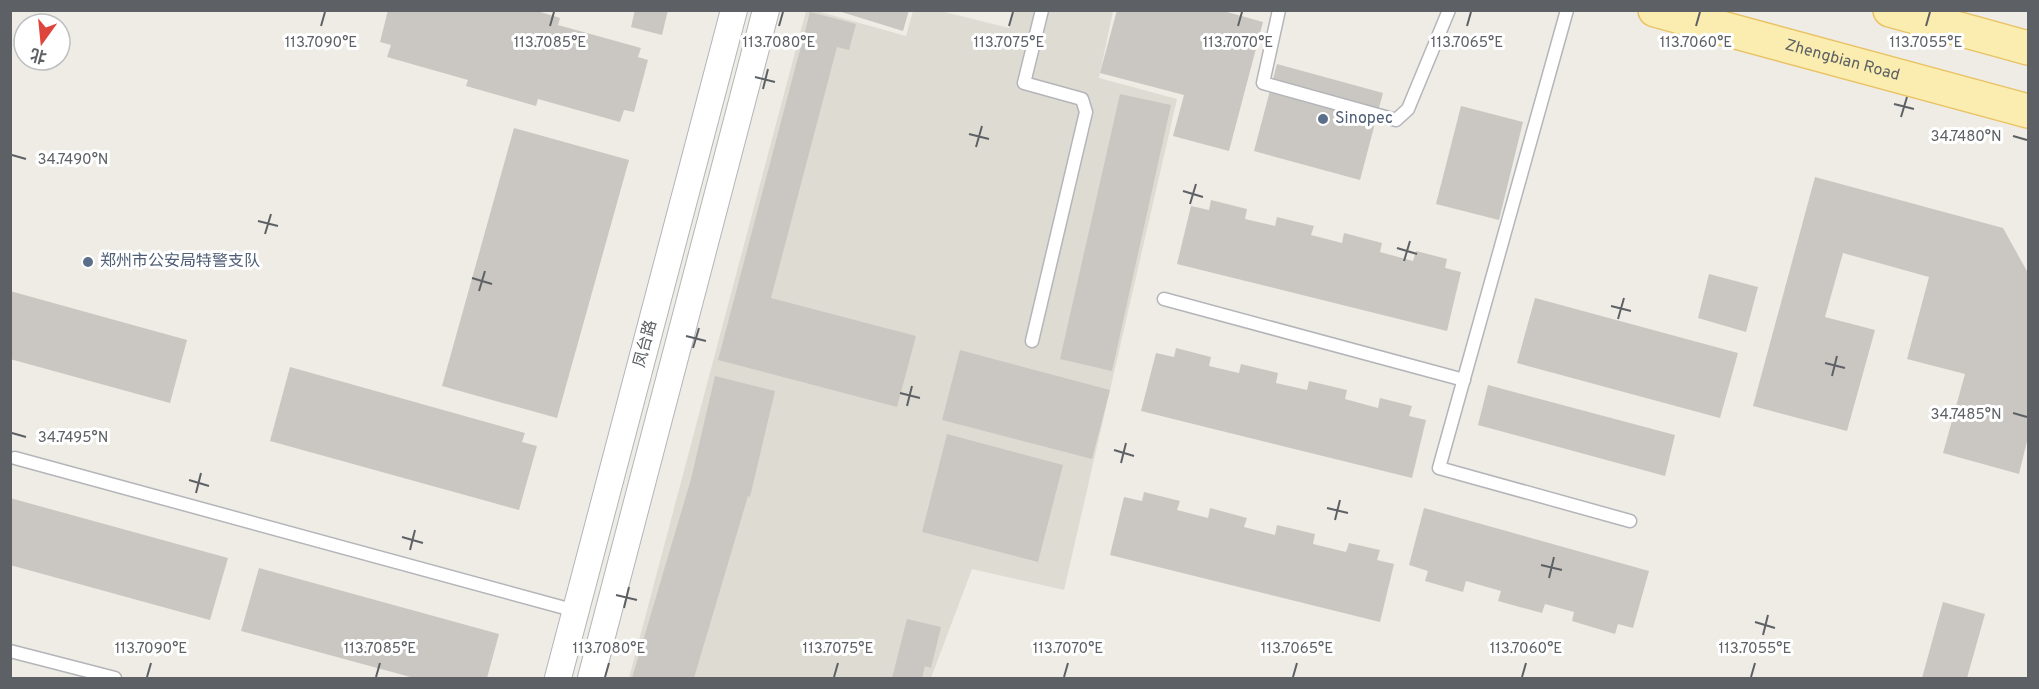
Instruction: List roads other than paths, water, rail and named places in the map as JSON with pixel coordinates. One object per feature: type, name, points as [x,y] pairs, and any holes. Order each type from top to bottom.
[{"type":"main road","name":"Zhengbian Road","points":[[1655,10],[2028,111]]},
{"type":"main road","points":[[1890,10],[2028,48]]},
{"type":"street","name":"凤台路","points":[[558,678],[734,10]]},
{"type":"street","name":"凤台路","points":[[591,678],[766,10]]},
{"type":"lane","points":[[1032,341],[1086,112],[1082,99],[1024,83],[1042,10]]},
{"type":"lane","points":[[1279,10],[1263,83],[1396,120],[1408,109],[1449,10]]},
{"type":"lane","points":[[1568,10],[1439,468],[1630,521]]},
{"type":"lane","points":[[1164,299],[1464,380]]},
{"type":"lane","points":[[15,458],[576,611]]},
{"type":"lane","points":[[10,651],[115,678]]},
{"type":"place","name":"Sinopec","points":[[1323,119]]},
{"type":"place","name":"郑州市公安局特警支队","points":[[88,262]]}]
